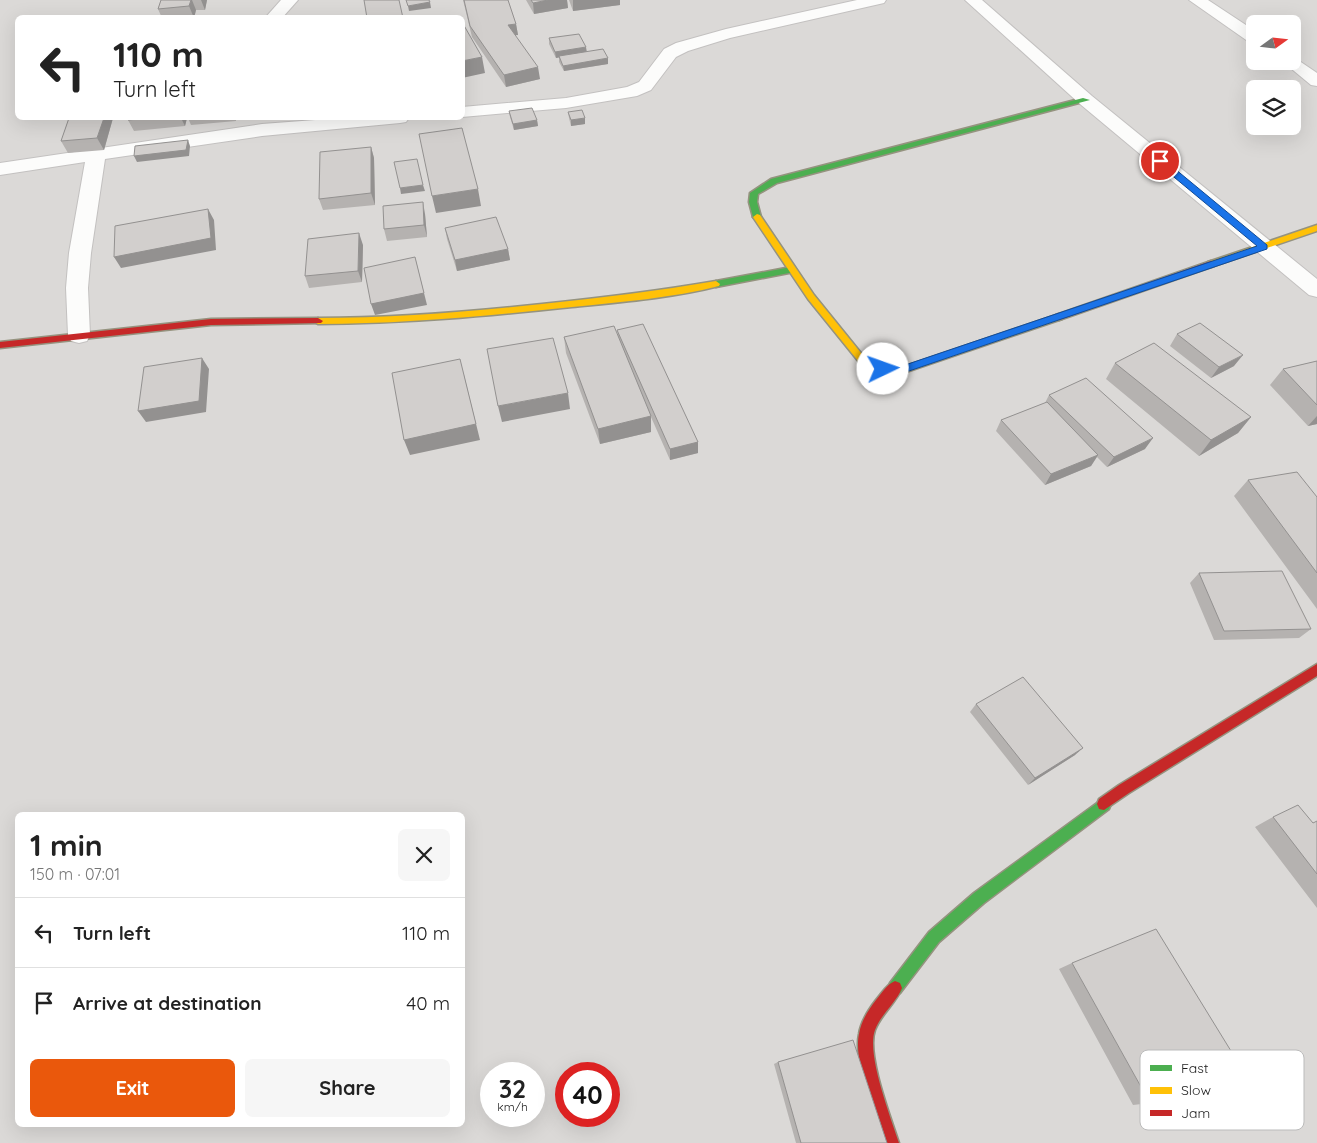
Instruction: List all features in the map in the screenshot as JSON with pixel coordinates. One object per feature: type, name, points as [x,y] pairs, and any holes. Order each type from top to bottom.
[{"type":"street","points":[[276,15],[290,0]]},
{"type":"street","points":[[465,112],[566,103],[631,92],[645,86],[670,54],[682,47],[726,34],[878,0]]},
{"type":"street","points":[[973,0],[1086,100],[1317,290]]},
{"type":"street","points":[[1197,0],[1246,32]]},
{"type":"street","points":[[1301,60],[1317,57]]},
{"type":"street","points":[[1301,70],[1317,82]]},
{"type":"street","points":[[1086,100],[774,181],[760,187],[753,194],[751,202],[756,215],[791,270],[862,360],[883,369],[906,369],[1317,228]]},
{"type":"street","points":[[0,169],[96,155],[262,124],[354,120]]},
{"type":"street","points":[[79,335],[77,288],[80,253],[96,155]]},
{"type":"street","points":[[0,345],[211,322],[279,320],[371,322],[456,316],[654,293],[791,270]]},
{"type":"street","points":[[891,1143],[867,1054],[866,1035],[873,1017],[934,937],[979,898],[1124,789],[1317,668]]},
{"type":"shaded area","points":[[0,0],[1317,0],[1317,1143],[0,1143]]},
{"type":"building","points":[[161,0],[191,0],[189,6],[158,9]]},
{"type":"building","points":[[364,0],[399,0],[402,15],[366,15]]},
{"type":"building","points":[[406,0],[429,0],[430,2],[408,6]]},
{"type":"building","points":[[464,0],[508,0],[516,24],[508,25],[538,67],[504,75],[470,26]]},
{"type":"building","points":[[531,0],[548,0],[533,3]]},
{"type":"building","points":[[465,27],[482,57],[465,60]]},
{"type":"building","points":[[579,34],[586,47],[555,52],[549,38]]},
{"type":"building","points":[[603,49],[608,58],[563,66],[559,56]]},
{"type":"building","points":[[532,108],[537,120],[513,124],[509,111]]},
{"type":"building","points":[[582,110],[585,118],[571,120],[568,112]]},
{"type":"building","points":[[68,120],[103,120],[97,138],[61,141]]},
{"type":"building","points":[[462,128],[478,189],[432,196],[419,134]]},
{"type":"building","points":[[188,140],[186,150],[134,156],[135,146]]},
{"type":"building","points":[[371,147],[371,193],[319,199],[320,152]]},
{"type":"building","points":[[417,159],[423,185],[400,188],[394,162]]},
{"type":"building","points":[[423,202],[424,225],[384,229],[383,206]]},
{"type":"building","points":[[208,209],[211,238],[114,257],[115,226]]},
{"type":"building","points":[[496,217],[508,249],[455,260],[445,228]]},
{"type":"building","points":[[359,233],[358,271],[305,276],[308,239]]},
{"type":"building","points":[[415,257],[424,293],[371,304],[364,268]]},
{"type":"building","points":[[1200,323],[1243,355],[1219,367],[1177,334]]},
{"type":"building","points":[[643,324],[698,442],[670,449],[617,330]]},
{"type":"building","points":[[614,326],[651,416],[598,429],[564,337]]},
{"type":"building","points":[[553,338],[568,393],[498,406],[487,349]]},
{"type":"building","points":[[1154,343],[1251,417],[1211,440],[1115,363]]},
{"type":"building","points":[[202,358],[199,401],[138,411],[144,367]]},
{"type":"building","points":[[460,359],[476,424],[404,440],[392,373]]},
{"type":"building","points":[[1317,361],[1317,405],[1283,369]]},
{"type":"building","points":[[1086,378],[1153,438],[1114,457],[1049,395]]},
{"type":"building","points":[[1047,402],[1098,455],[1051,474],[1001,420]]},
{"type":"building","points":[[1297,472],[1317,497],[1317,573],[1248,480]]},
{"type":"building","points":[[1282,571],[1311,629],[1224,631],[1199,573]]},
{"type":"building","points":[[1023,677],[1083,748],[1035,778],[976,704]]},
{"type":"building","points":[[1298,805],[1313,823],[1317,821],[1317,874],[1273,817]]},
{"type":"building","points":[[1156,929],[1230,1050],[1140,1050],[1140,1085],[1072,963]]},
{"type":"building","points":[[853,1040],[887,1143],[801,1143],[778,1062]]},
{"type":"traffic: fast","points":[[757,217],[753,202],[754,193],[774,181],[1086,100]]},
{"type":"traffic: fast","points":[[716,284],[791,270]]},
{"type":"traffic: fast","points":[[895,988],[934,937],[979,898],[1104,804]]},
{"type":"traffic: slow","points":[[757,217],[811,297],[862,360],[883,369],[906,369],[1059,317]]},
{"type":"traffic: slow","points":[[1211,264],[1317,228]]},
{"type":"traffic: slow","points":[[318,321],[402,319],[486,313],[629,297],[716,284]]},
{"type":"traffic: jam","points":[[1059,317],[1211,264]]},
{"type":"traffic: jam","points":[[0,345],[211,322],[318,321]]},
{"type":"traffic: jam","points":[[1104,804],[1124,789],[1317,669]]},
{"type":"traffic: jam","points":[[891,1143],[870,1071],[865,1043],[866,1034],[871,1022],[895,988]]},
{"type":"route","points":[[883,369],[906,369],[1264,247],[1160,161]]}]
